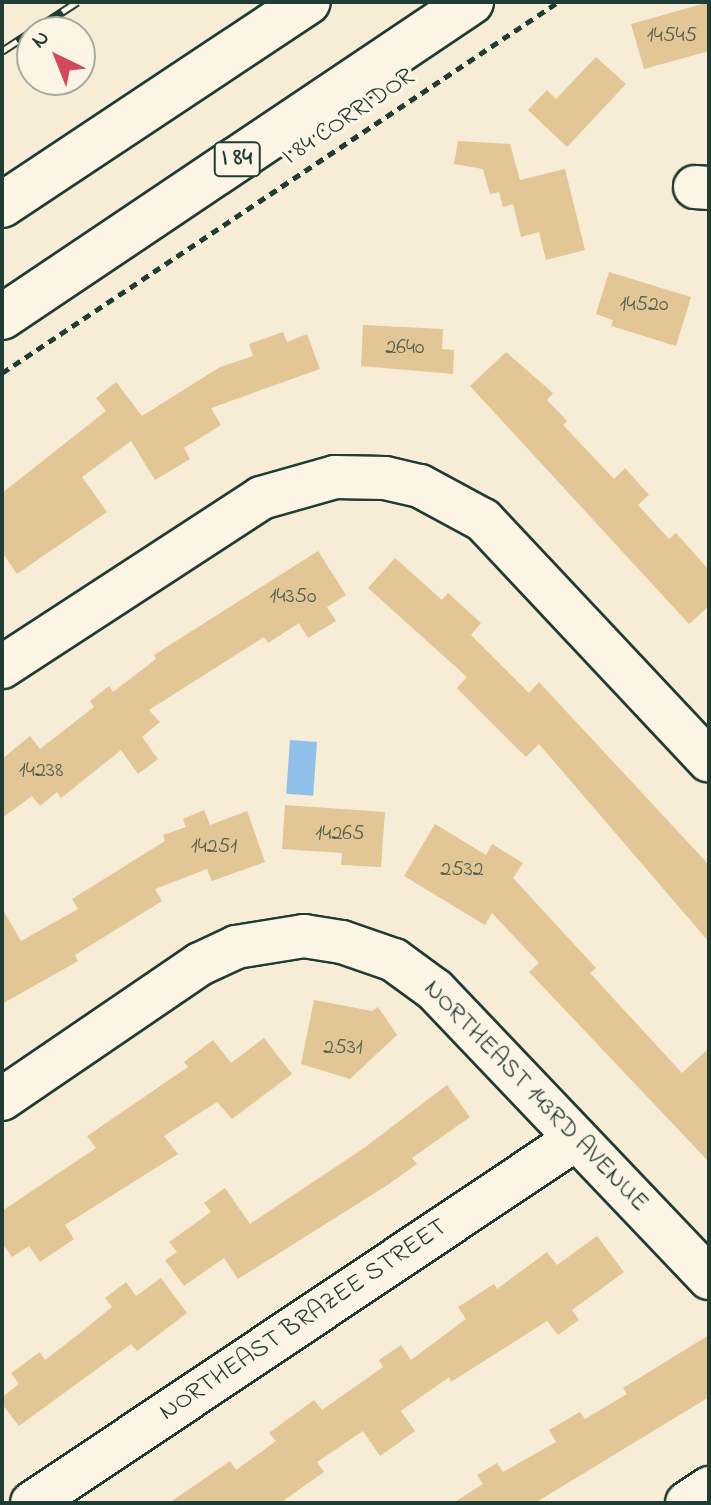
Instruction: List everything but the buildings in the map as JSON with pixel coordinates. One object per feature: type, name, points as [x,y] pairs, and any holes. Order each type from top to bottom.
[{"type":"highway","points":[[2,205],[308,2]]},
{"type":"highway","name":"I 84","points":[[2,317],[471,2]]},
{"type":"street","points":[[2,667],[261,498],[335,477],[385,478],[420,486],[483,520],[709,761]]},
{"type":"street","name":"NORTHEAST 143RD AVENUE","points":[[2,1099],[200,964],[236,947],[304,936],[342,942],[394,960],[435,990],[709,1278]]},
{"type":"street","name":"NORTHEAST BRAZEE STREET","points":[[32,1503],[576,1139]]},
{"type":"street","points":[[687,1503],[709,1488]]},
{"type":"path","name":"I 84 CORRIDOR","points":[[2,373],[558,2]]},
{"type":"water","points":[[290,740],[317,742],[313,796],[286,794]]},
{"type":"railway","points":[[2,51],[77,2]]}]
